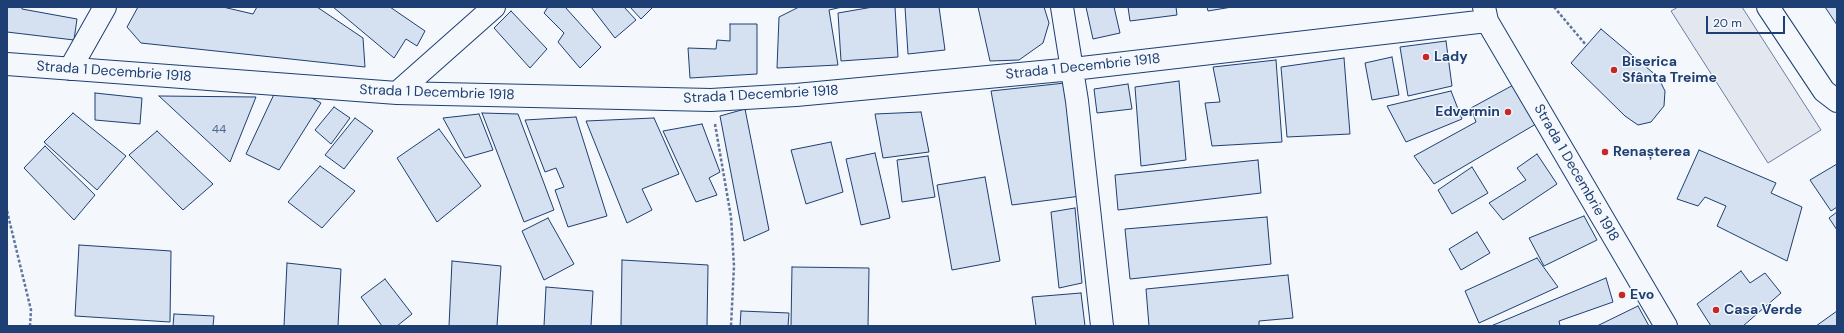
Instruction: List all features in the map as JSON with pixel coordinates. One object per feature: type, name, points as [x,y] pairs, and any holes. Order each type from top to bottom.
[{"type":"street","points":[[70,69],[104,7]]},
{"type":"street","points":[[397,93],[494,7]]},
{"type":"street","points":[[1062,7],[1073,69],[1102,326]]},
{"type":"street","points":[[1768,7],[1824,91],[1837,101]]},
{"type":"street","name":"Strada 1 Decembrie 1918","points":[[7,64],[397,93],[711,100],[796,95],[1073,69],[1486,14],[1666,326]]},
{"type":"path","points":[[1554,7],[1586,46]]},
{"type":"path","points":[[711,100],[731,217],[734,266],[731,326]]},
{"type":"path","points":[[7,211],[31,310],[30,326]]},
{"type":"shaded area","points":[[1678,7],[1742,7],[1821,130],[1768,163],[1671,11]]},
{"type":"building","points":[[7,7],[22,7],[22,9],[77,19],[74,40],[7,32]]},
{"type":"building","points":[[138,7],[223,7],[253,14],[257,7],[317,7],[363,38],[365,67],[141,43],[127,27]]},
{"type":"building","points":[[333,7],[390,7],[425,31],[417,46],[406,39],[394,58]]},
{"type":"building","points":[[548,7],[565,7],[601,47],[580,68],[558,42],[564,33],[544,13]]},
{"type":"building","points":[[591,7],[624,7],[636,20],[615,38]]},
{"type":"building","points":[[630,7],[653,7],[641,19]]},
{"type":"building","points":[[799,7],[842,7],[829,10],[838,65],[777,68],[779,17]]},
{"type":"building","points":[[873,7],[895,7],[898,57],[841,61],[838,13]]},
{"type":"building","points":[[905,7],[939,7],[945,50],[908,54]]},
{"type":"building","points":[[978,7],[1044,7],[1049,23],[1043,43],[1019,60],[990,61]]},
{"type":"building","points":[[1086,7],[1114,7],[1120,33],[1093,39]]},
{"type":"building","points":[[1128,7],[1176,7],[1177,15],[1130,21]]},
{"type":"building","points":[[1207,7],[1232,7],[1208,11]]},
{"type":"building","points":[[1825,7],[1837,7],[1837,25]]},
{"type":"building","points":[[511,11],[547,49],[530,68],[494,28]]},
{"type":"building","points":[[730,24],[757,24],[757,74],[690,78],[688,48],[716,49],[717,40],[730,41]]},
{"type":"building","name":"Biserica Sfânta Treime","points":[[1601,29],[1658,77],[1665,91],[1664,106],[1651,122],[1638,125],[1625,116],[1571,63]]},
{"type":"building","points":[[1446,41],[1452,86],[1408,96],[1400,47]]},
{"type":"building","points":[[1392,57],[1399,95],[1372,100],[1365,63]]},
{"type":"building","points":[[1344,58],[1350,134],[1287,137],[1281,67]]},
{"type":"building","points":[[1276,60],[1282,142],[1212,146],[1205,103],[1220,102],[1213,67]]},
{"type":"building","points":[[1179,81],[1186,160],[1141,166],[1135,87]]},
{"type":"building","points":[[1065,83],[1081,196],[1012,205],[991,91]]},
{"type":"building","points":[[1517,83],[1541,121],[1434,184],[1414,156],[1476,122],[1471,108]]},
{"type":"building","points":[[1128,84],[1132,109],[1097,113],[1094,89]]},
{"type":"building","points":[[276,90],[299,91],[321,103],[279,170],[246,154]]},
{"type":"building","points":[[1451,91],[1462,119],[1406,142],[1387,106]]},
{"type":"building","points":[[95,93],[142,98],[140,124],[95,120]]},
{"type":"building","points":[[159,96],[256,97],[230,162]]},
{"type":"building","points":[[334,107],[350,118],[331,144],[315,130]]},
{"type":"building","points":[[745,109],[769,230],[744,241],[720,116]]},
{"type":"building","points":[[921,112],[929,152],[883,158],[875,114]]},
{"type":"building","points":[[73,113],[126,156],[97,190],[44,142]]},
{"type":"building","points":[[482,113],[518,114],[554,210],[524,222]]},
{"type":"building","points":[[479,114],[493,150],[465,158],[443,118]]},
{"type":"building","points":[[576,117],[607,216],[568,227],[555,190],[564,187],[556,168],[545,172],[525,120]]},
{"type":"building","points":[[355,118],[373,131],[344,169],[325,155]]},
{"type":"building","points":[[654,118],[679,174],[642,189],[652,210],[627,223],[586,121]]},
{"type":"building","points":[[702,124],[720,172],[709,178],[717,195],[696,202],[663,131]]},
{"type":"building","points":[[439,129],[481,186],[437,222],[397,158]]},
{"type":"building","points":[[157,131],[213,184],[183,210],[129,155]]},
{"type":"building","points":[[831,142],[843,192],[806,204],[791,150]]},
{"type":"building","points":[[45,146],[95,195],[74,220],[24,168]]},
{"type":"building","points":[[1699,150],[1776,183],[1771,193],[1802,207],[1787,261],[1717,226],[1726,206],[1705,197],[1698,206],[1677,199]]},
{"type":"building","points":[[875,153],[890,218],[861,225],[846,159]]},
{"type":"building","points":[[1537,154],[1557,184],[1503,220],[1489,203],[1526,180],[1517,168]]},
{"type":"building","points":[[928,156],[935,197],[902,202],[897,160]]},
{"type":"building","points":[[1258,160],[1261,193],[1118,210],[1115,175]]},
{"type":"building","points":[[1837,164],[1837,207],[1831,211],[1810,180]]},
{"type":"building","points":[[320,166],[355,191],[322,228],[288,202]]},
{"type":"building","points":[[1472,167],[1488,193],[1452,214],[1438,190]]},
{"type":"building","points":[[985,177],[1000,261],[952,270],[937,185]]},
{"type":"building","points":[[1075,208],[1082,283],[1059,288],[1051,212]]},
{"type":"building","points":[[1837,212],[1837,230],[1829,218]]},
{"type":"building","points":[[1584,216],[1597,240],[1544,266],[1529,238]]},
{"type":"building","points":[[1267,217],[1271,264],[1130,279],[1125,229]]},
{"type":"building","points":[[548,218],[574,264],[544,280],[522,231]]},
{"type":"building","points":[[1477,232],[1490,253],[1461,270],[1449,249]]},
{"type":"building","points":[[79,245],[171,251],[170,322],[75,316]]},
{"type":"building","points":[[1537,258],[1558,287],[1479,323],[1465,291]]},
{"type":"building","points":[[622,260],[708,265],[707,326],[621,326]]},
{"type":"building","points":[[452,261],[501,266],[497,326],[449,326]]},
{"type":"building","points":[[287,263],[341,269],[338,326],[284,326]]},
{"type":"building","points":[[792,267],[869,268],[868,326],[791,326]]},
{"type":"building","points":[[1741,271],[1750,283],[1765,273],[1781,293],[1743,326],[1711,326],[1697,304]]},
{"type":"building","points":[[1288,275],[1293,318],[1259,321],[1259,326],[1149,326],[1146,289]]},
{"type":"building","points":[[1606,278],[1613,302],[1559,321],[1560,326],[1491,326]]},
{"type":"building","points":[[385,279],[412,314],[397,326],[382,326],[361,297]]},
{"type":"building","points":[[546,287],[593,291],[591,326],[544,326]]},
{"type":"building","points":[[1081,293],[1085,326],[1036,326],[1032,297]]},
{"type":"building","points":[[1638,306],[1649,326],[1597,326]]},
{"type":"building","points":[[741,311],[789,313],[788,326],[740,326]]},
{"type":"building","points":[[1837,311],[1837,326],[1816,326]]},
{"type":"building","points":[[174,314],[214,316],[213,326],[173,326]]},
{"type":"place","name":"Lady","points":[[1426,57]]},
{"type":"place","name":"Biserica Sfânta Treime","points":[[1614,70]]},
{"type":"place","name":"Edvermin","points":[[1508,112]]},
{"type":"place","name":"Renașterea","points":[[1605,152]]},
{"type":"place","name":"Evo","points":[[1622,295]]},
{"type":"place","name":"Casa Verde","points":[[1716,310]]}]
